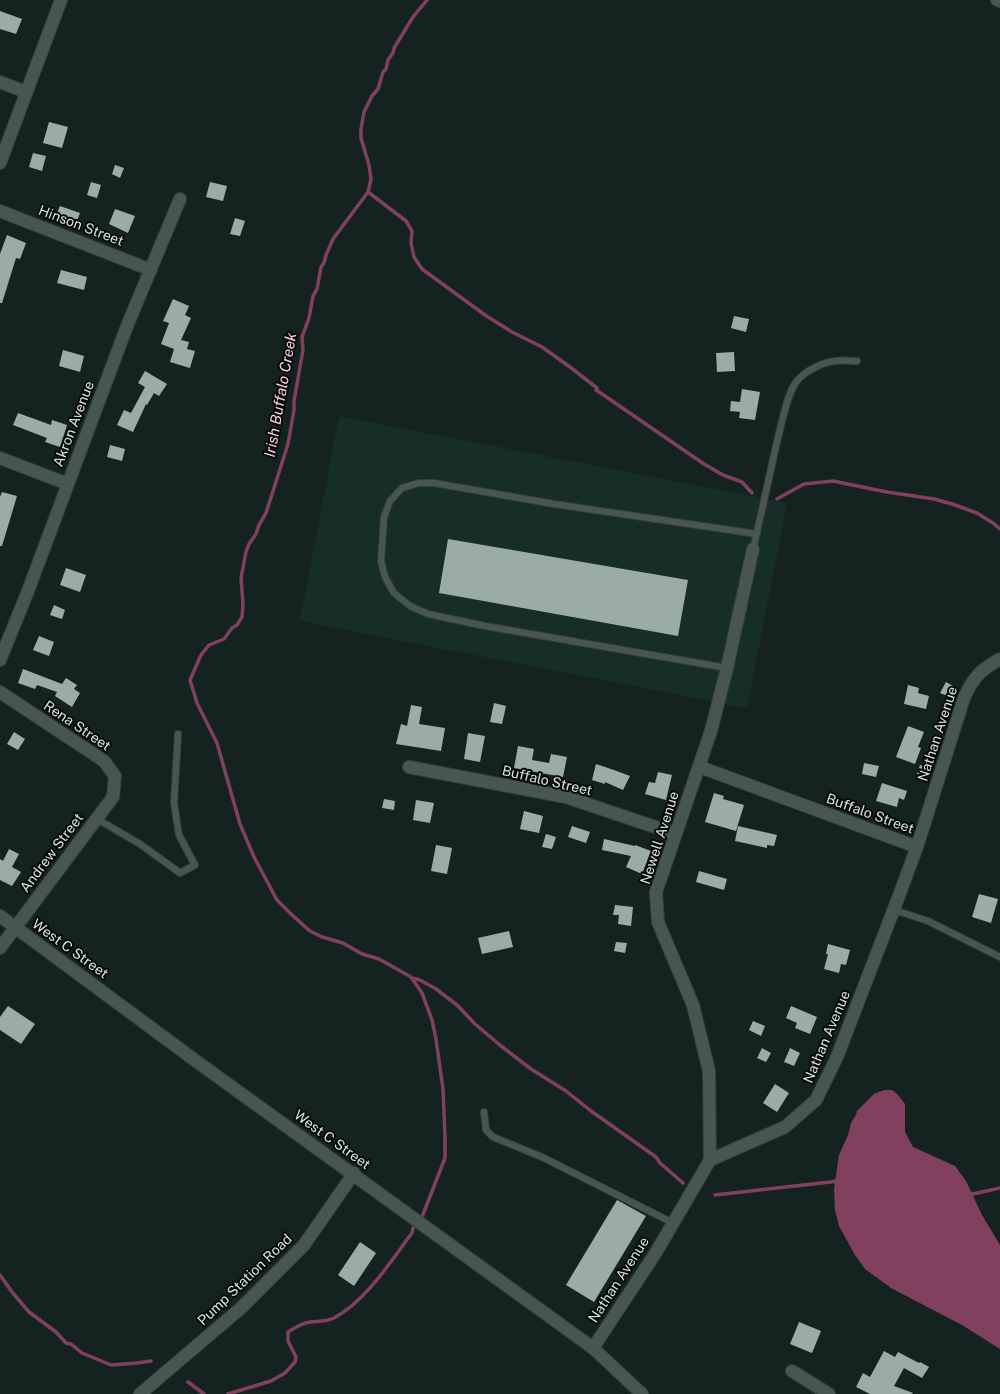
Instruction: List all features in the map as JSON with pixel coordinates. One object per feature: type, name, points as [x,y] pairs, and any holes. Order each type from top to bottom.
[{"type":"street","points":[[0,163],[61,0]]},
{"type":"street","points":[[996,0],[1000,1]]},
{"type":"street","points":[[0,82],[26,92]]},
{"type":"street","name":"Akron Avenue","points":[[0,660],[127,326],[180,199]]},
{"type":"street","name":"Hinson Street","points":[[0,211],[151,270]]},
{"type":"street","points":[[0,458],[68,484]]},
{"type":"street","name":"Newell Avenue","points":[[710,1160],[709,1071],[693,1005],[658,922],[656,892],[712,731],[728,668],[753,549]]},
{"type":"street","name":"Nathan Avenue","points":[[593,1348],[655,1254],[710,1160],[785,1127],[816,1100],[837,1057],[894,910],[917,847],[964,698],[971,682],[988,665],[1000,659]]},
{"type":"street","name":"Rena Street","points":[[0,692],[104,762],[116,776],[113,797]]},
{"type":"street","name":"Buffalo Street","points":[[409,767],[566,798],[676,834]]},
{"type":"street","name":"Buffalo Street","points":[[700,767],[917,847]]},
{"type":"street","name":"Andrew Street","points":[[0,948],[113,797]]},
{"type":"street","name":"West C Street","points":[[0,916],[196,1061],[593,1348],[642,1394]]},
{"type":"street","name":"Pump Station Road","points":[[140,1394],[241,1308],[304,1245],[354,1174]]},
{"type":"street","points":[[792,1372],[829,1394]]},
{"type":"lane","points":[[753,549],[775,449],[789,396],[797,382],[804,375],[822,364],[835,361],[857,361]]},
{"type":"lane","points":[[728,668],[485,626],[428,614],[410,606],[394,593],[385,577],[381,561],[384,517],[390,501],[402,488],[419,483],[434,483],[554,504],[757,534]]},
{"type":"lane","points":[[97,819],[140,844],[180,873],[195,865],[179,835],[174,803],[178,734]]},
{"type":"lane","points":[[894,910],[928,920],[1000,957]]},
{"type":"lane","points":[[484,1112],[486,1130],[493,1137],[542,1157],[673,1223]]},
{"type":"shaded area","points":[[339,416],[787,503],[747,708],[300,621]]},
{"type":"shaded area","points":[[884,1090],[892,1090],[905,1104],[905,1132],[913,1147],[955,1166],[966,1181],[982,1215],[1000,1245],[1000,1349],[962,1325],[891,1288],[865,1269],[855,1255],[839,1226],[835,1210],[834,1189],[839,1155],[857,1111],[874,1094]]},
{"type":"building","points":[[0,11],[22,19],[16,34],[0,29]]},
{"type":"building","points":[[49,122],[68,127],[62,148],[43,143]]},
{"type":"building","points":[[33,153],[46,156],[42,171],[29,167]]},
{"type":"building","points":[[115,165],[124,168],[120,178],[112,174]]},
{"type":"building","points":[[91,182],[101,185],[97,198],[87,195]]},
{"type":"building","points":[[210,182],[227,186],[223,201],[206,197]]},
{"type":"building","points":[[60,206],[80,213],[75,226],[55,218]]},
{"type":"building","points":[[115,209],[135,216],[128,233],[109,224]]},
{"type":"building","points":[[235,218],[245,221],[240,236],[230,234]]},
{"type":"building","points":[[7,235],[26,243],[20,259],[16,258],[2,303],[0,303],[0,254]]},
{"type":"building","points":[[61,270],[87,277],[84,290],[57,283]]},
{"type":"building","points":[[173,299],[189,306],[185,315],[191,318],[181,340],[189,342],[187,349],[195,351],[190,368],[170,362],[174,349],[161,344],[169,323],[163,321]]},
{"type":"building","points":[[734,316],[749,319],[746,332],[731,328]]},
{"type":"building","points":[[63,350],[84,356],[80,372],[59,366]]},
{"type":"building","points":[[734,352],[735,371],[717,372],[716,353]]},
{"type":"building","points":[[145,371],[167,384],[159,396],[154,393],[147,405],[146,404],[133,432],[117,425],[124,410],[131,413],[145,387],[138,383]]},
{"type":"building","points":[[742,389],[760,392],[755,420],[739,418],[740,412],[730,411],[731,401],[740,402]]},
{"type":"building","points":[[18,413],[51,425],[52,420],[67,425],[60,447],[45,442],[47,438],[13,425]]},
{"type":"building","points":[[110,445],[125,449],[122,461],[107,457]]},
{"type":"building","points":[[2,492],[17,496],[2,546],[0,546],[0,497]]},
{"type":"building","points":[[448,539],[688,580],[678,636],[439,593]]},
{"type":"building","points":[[66,568],[86,575],[80,592],[60,585]]},
{"type":"building","points":[[54,605],[65,610],[62,619],[50,615]]},
{"type":"building","points":[[39,636],[54,642],[49,656],[33,650]]},
{"type":"building","points":[[23,669],[62,684],[66,678],[77,685],[74,689],[80,693],[72,707],[55,696],[57,692],[37,685],[35,689],[18,683]]},
{"type":"building","points":[[946,682],[955,687],[950,697],[940,693]]},
{"type":"building","points":[[908,685],[919,688],[918,693],[929,696],[926,709],[904,704]]},
{"type":"building","points":[[494,703],[506,706],[502,724],[490,722]]},
{"type":"building","points":[[411,705],[422,707],[419,724],[445,728],[441,751],[396,744],[401,724],[407,726]]},
{"type":"building","points":[[908,726],[924,732],[918,747],[921,748],[915,764],[896,757]]},
{"type":"building","points":[[14,732],[25,739],[18,750],[7,744]]},
{"type":"building","points":[[468,733],[485,736],[480,762],[464,759]]},
{"type":"building","points":[[518,746],[534,749],[532,760],[549,763],[551,754],[567,757],[563,777],[514,768]]},
{"type":"building","points":[[864,763],[879,766],[876,777],[862,774]]},
{"type":"building","points":[[596,764],[630,776],[623,790],[605,782],[605,784],[592,780]]},
{"type":"building","points":[[920,765],[930,769],[927,777],[917,774]]},
{"type":"building","points":[[658,772],[672,775],[666,800],[645,794],[649,782],[655,783]]},
{"type":"building","points":[[882,783],[907,791],[904,800],[899,798],[897,807],[876,801]]},
{"type":"building","points":[[714,793],[724,796],[723,799],[744,805],[736,831],[705,822]]},
{"type":"building","points":[[384,799],[395,801],[394,810],[382,808]]},
{"type":"building","points":[[416,800],[434,803],[430,823],[413,820]]},
{"type":"building","points":[[524,811],[543,816],[539,833],[520,829]]},
{"type":"building","points":[[572,826],[590,832],[586,843],[568,837]]},
{"type":"building","points":[[738,826],[777,835],[774,846],[767,845],[767,848],[735,841]]},
{"type":"building","points":[[546,834],[556,837],[552,849],[542,847]]},
{"type":"building","points":[[604,839],[635,845],[651,851],[642,874],[626,867],[631,856],[602,850]]},
{"type":"building","points":[[436,845],[452,848],[447,874],[431,871]]},
{"type":"building","points":[[9,849],[19,854],[12,867],[21,872],[12,886],[0,880],[0,859],[3,861]]},
{"type":"building","points":[[699,871],[727,879],[724,890],[696,882]]},
{"type":"building","points":[[979,894],[998,899],[991,923],[972,917]]},
{"type":"building","points":[[615,905],[633,907],[631,926],[618,924],[619,915],[613,915]]},
{"type":"building","points":[[509,931],[513,947],[482,954],[478,938]]},
{"type":"building","points":[[616,942],[627,943],[625,953],[614,951]]},
{"type":"building","points":[[828,944],[850,950],[846,965],[841,964],[839,973],[824,969],[828,954],[826,954]]},
{"type":"building","points":[[8,1006],[35,1024],[21,1044],[0,1030],[0,1017]]},
{"type":"building","points":[[791,1006],[817,1017],[810,1034],[795,1028],[797,1023],[786,1018]]},
{"type":"building","points":[[753,1021],[765,1026],[761,1036],[749,1030]]},
{"type":"building","points":[[762,1048],[771,1053],[766,1062],[757,1058]]},
{"type":"building","points":[[790,1048],[800,1053],[794,1066],[784,1062]]},
{"type":"building","points":[[775,1084],[789,1093],[777,1112],[763,1103]]},
{"type":"building","points":[[617,1200],[646,1216],[594,1302],[566,1285]]},
{"type":"building","points":[[360,1242],[376,1253],[354,1286],[338,1275]]},
{"type":"building","points":[[799,1322],[821,1331],[812,1353],[790,1344]]},
{"type":"building","points":[[884,1351],[895,1357],[898,1352],[929,1367],[922,1378],[904,1368],[894,1386],[913,1393],[912,1394],[870,1394],[856,1387],[863,1373],[870,1377]]},
{"type":"waterway","name":"Irish Buffalo Creek","points":[[228,1394],[271,1381],[285,1373],[295,1362],[296,1357],[288,1341],[288,1332],[304,1323],[325,1321],[334,1318],[357,1302],[377,1280],[422,1217],[445,1158],[443,1089],[432,1020],[422,993],[411,977],[379,959],[362,954],[343,943],[322,937],[310,931],[277,900],[254,857],[240,824],[217,743],[197,703],[190,680],[201,655],[209,645],[224,639],[242,617],[243,604],[241,578],[246,552],[266,513],[288,444],[303,350],[302,337],[309,318],[313,296],[317,289],[321,267],[333,239],[368,192],[371,179],[369,165],[361,138],[364,112],[372,96],[378,89],[383,72],[386,69],[388,60],[393,53],[394,48],[413,17],[427,0]]},
{"type":"waterway","points":[[368,192],[406,221],[412,231],[411,243],[414,257],[422,269],[485,315],[512,332],[542,347],[597,388],[596,390],[704,464],[723,475],[742,482],[752,493]]},
{"type":"waterway","points":[[777,499],[804,484],[833,481],[887,492],[934,499],[952,504],[977,513],[1000,529]]},
{"type":"waterway","points":[[412,978],[420,980],[436,989],[457,1005],[475,1024],[501,1046],[531,1069],[566,1091],[591,1111],[656,1157],[660,1163],[683,1183]]},
{"type":"waterway","points":[[715,1195],[839,1181]]},
{"type":"waterway","points":[[968,1193],[973,1194],[1000,1188]]},
{"type":"waterway","points":[[0,1275],[29,1312],[56,1332],[66,1343],[71,1344],[82,1353],[111,1365],[151,1361]]},
{"type":"waterway","points":[[188,1382],[204,1394]]}]
